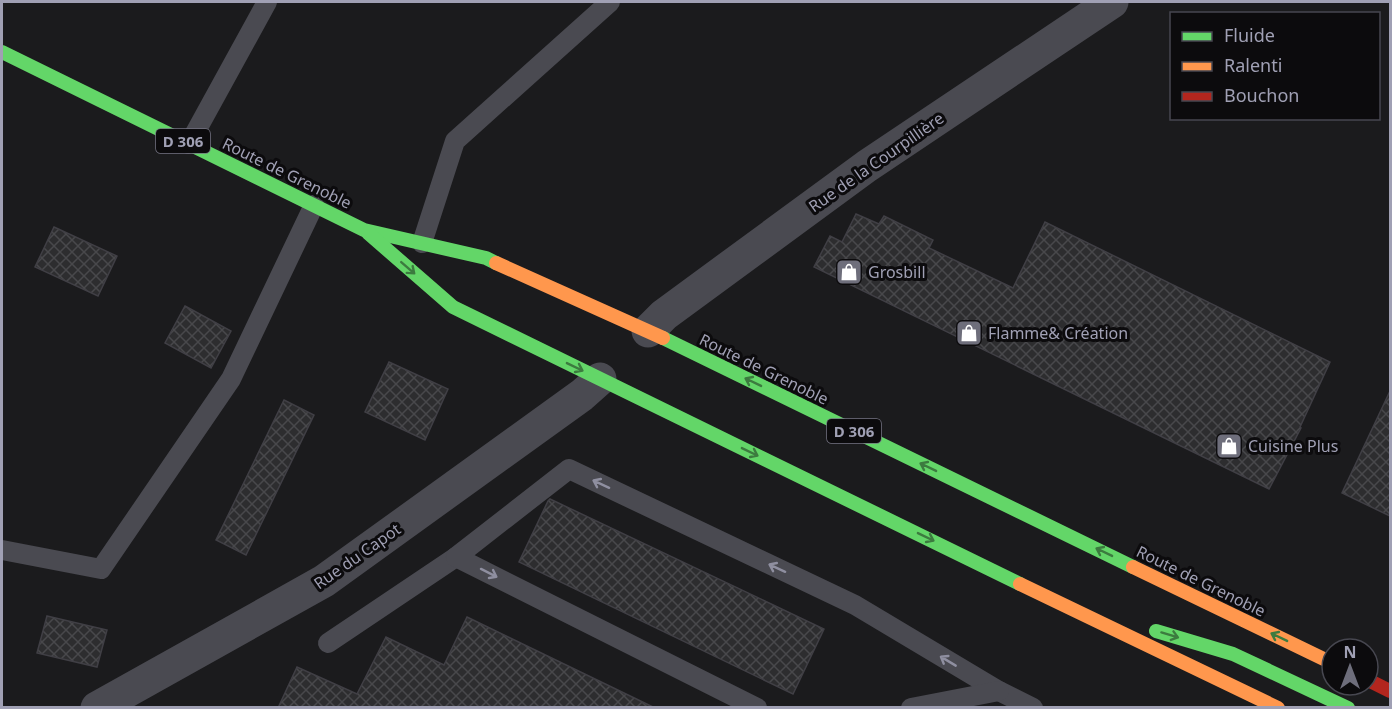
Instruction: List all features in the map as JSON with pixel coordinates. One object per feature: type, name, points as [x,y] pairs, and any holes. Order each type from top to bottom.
[{"type":"main road","name":"Route de Grenoble","points":[[2,52],[364,230],[486,258],[648,331],[1320,657]]},
{"type":"main road","name":"Route de Grenoble","points":[[364,230],[453,307],[1278,708]]},
{"type":"main road","points":[[1054,600],[1233,654],[1348,708]]},
{"type":"street","name":"Rue de la Courpillière","points":[[648,331],[664,315],[867,166],[1112,2]]},
{"type":"street","name":"Rue du Capot","points":[[97,708],[324,581],[582,395],[600,379]]},
{"type":"lane","points":[[189,144],[267,2]]},
{"type":"lane","points":[[422,243],[455,141],[610,2]]},
{"type":"lane","points":[[2,550],[100,569],[231,379],[314,205]]},
{"type":"lane","points":[[328,643],[456,557],[569,469],[855,605],[999,691],[1033,708]]},
{"type":"lane","points":[[456,557],[757,708]]},
{"type":"lane","points":[[911,708],[999,691]]},
{"type":"shaded area","points":[[2,2],[1390,2],[1390,707],[2,707]]},
{"type":"building","points":[[856,214],[879,224],[884,216],[933,240],[929,248],[1013,288],[1045,222],[1330,362],[1301,428],[1269,489],[814,267],[830,236],[842,242]]},
{"type":"building","points":[[54,227],[117,256],[98,296],[35,267]]},
{"type":"building","points":[[185,306],[231,331],[211,368],[165,343]]},
{"type":"building","points":[[389,362],[448,389],[425,440],[365,412]]},
{"type":"building","points":[[1390,391],[1390,516],[1342,493]]},
{"type":"building","points":[[284,400],[314,415],[246,555],[216,540]]},
{"type":"building","points":[[550,499],[824,629],[793,694],[519,562]]},
{"type":"building","points":[[47,616],[107,630],[97,667],[37,653]]},
{"type":"building","points":[[467,617],[655,708],[278,708],[297,667],[357,694],[386,637],[444,665]]},
{"type":"traffic: fast","points":[[2,52],[364,230],[486,258],[496,263]]},
{"type":"traffic: fast","points":[[368,233],[453,307],[1020,584]]},
{"type":"traffic: fast","points":[[663,338],[1133,567]]},
{"type":"traffic: fast","points":[[1156,631],[1233,654],[1348,708]]},
{"type":"traffic: slow","points":[[496,263],[663,338]]},
{"type":"traffic: slow","points":[[1133,567],[1320,657]]},
{"type":"traffic: slow","points":[[1020,584],[1278,708]]},
{"type":"traffic: jam","points":[[1380,686],[1390,691]]},
{"type":"place","name":"Grosbill","points":[[849,272]]},
{"type":"place","name":"Flamme& Création","points":[[969,333]]},
{"type":"place","name":"Cuisine Plus","points":[[1229,446]]}]
